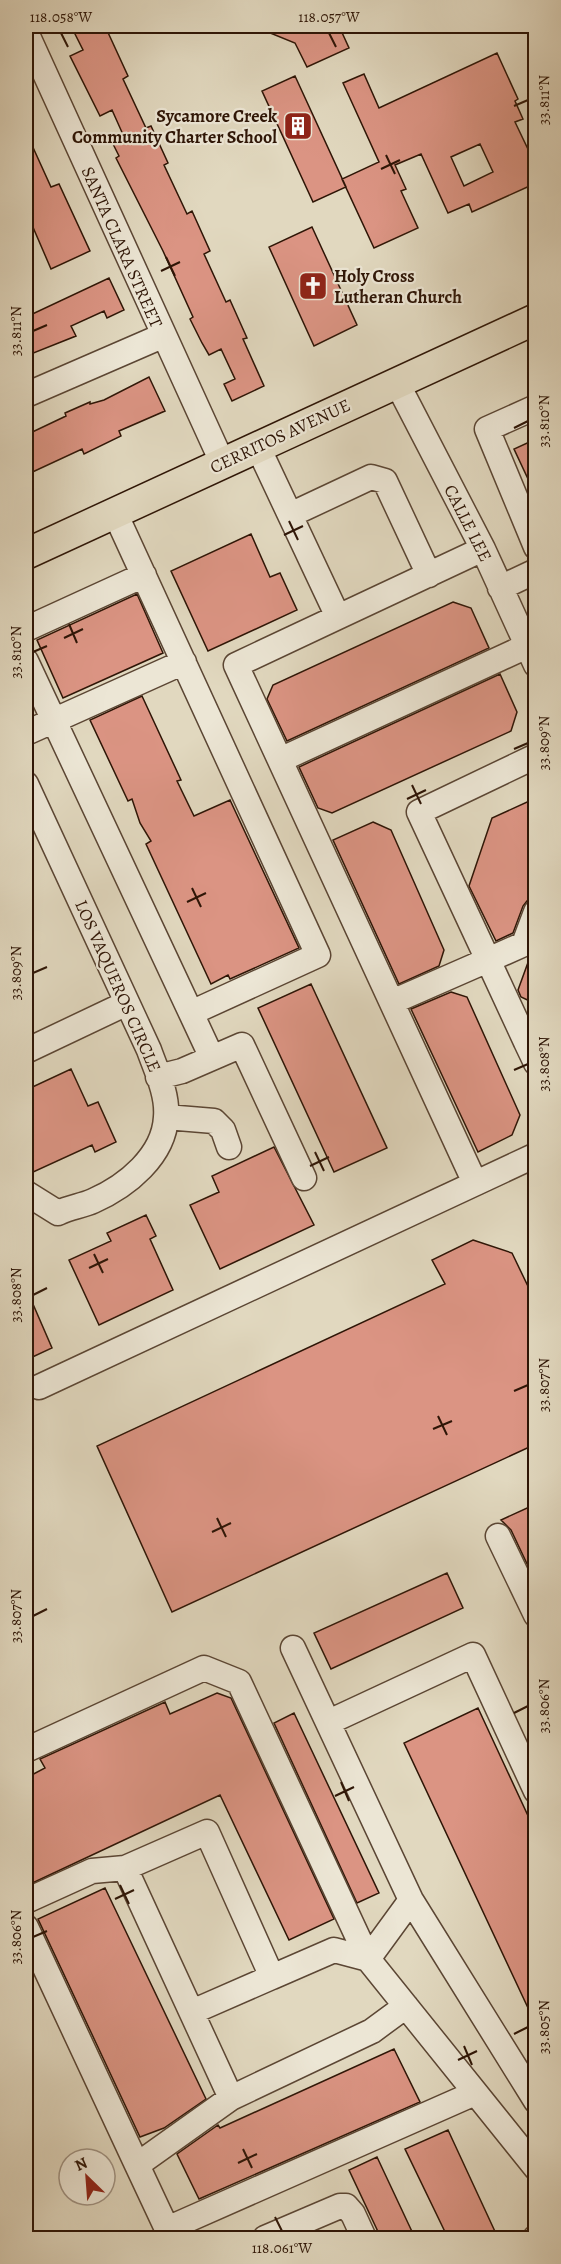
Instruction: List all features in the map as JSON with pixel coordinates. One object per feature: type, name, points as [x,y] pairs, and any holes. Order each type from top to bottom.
[{"type":"main road","name":"CERRITOS AVENUE","points":[[26,554],[257,445],[536,320]]},
{"type":"street","name":"SANTA CLARA STREET","points":[[26,32],[162,336],[222,462]]},
{"type":"street","points":[[26,395],[162,336]]},
{"type":"street","name":"CALLE LEE","points":[[397,383],[483,549],[531,656]]},
{"type":"street","points":[[536,407],[487,429],[536,546]]},
{"type":"street","points":[[257,445],[338,618]]},
{"type":"street","points":[[290,515],[371,477],[385,480],[429,575]]},
{"type":"street","points":[[115,513],[318,955],[191,1013]]},
{"type":"street","points":[[475,1183],[236,665],[483,549]]},
{"type":"street","points":[[500,588],[536,571]]},
{"type":"street","points":[[26,629],[144,575]]},
{"type":"street","points":[[280,760],[531,656]]},
{"type":"street","points":[[26,661],[212,1058]]},
{"type":"street","points":[[26,733],[184,662]]},
{"type":"street","points":[[532,1048],[419,812],[536,756]]},
{"type":"street","name":"LOS VAQUEROS CIRCLE","points":[[26,784],[35,829],[127,1003],[158,1077],[166,1117],[159,1145],[143,1166],[119,1187],[91,1202],[73,1206],[58,1213],[26,1193]]},
{"type":"street","points":[[392,1002],[524,944],[536,912]]},
{"type":"street","points":[[26,1051],[127,1003]]},
{"type":"street","points":[[158,1077],[182,1071],[242,1045],[304,1178]]},
{"type":"street","points":[[166,1117],[214,1121],[223,1130],[230,1147]]},
{"type":"street","points":[[39,1387],[536,1155]]},
{"type":"street","points":[[498,1536],[533,1605]]},
{"type":"street","points":[[294,1648],[411,1900],[536,2101]]},
{"type":"street","points":[[329,1722],[473,1655],[536,1791]]},
{"type":"street","points":[[26,1750],[204,1668],[239,1682],[368,1959],[536,2168]]},
{"type":"street","points":[[26,1901],[92,1871],[125,1868],[207,1832],[272,1977]]},
{"type":"street","points":[[125,1868],[231,2098]]},
{"type":"street","points":[[368,1959],[411,1900]]},
{"type":"street","points":[[26,1927],[167,2229],[475,2093]]},
{"type":"street","points":[[192,2012],[334,1950],[368,1959]]},
{"type":"street","points":[[137,2165],[231,2098],[372,2031],[406,2006]]},
{"type":"street","points":[[265,2238],[340,2206],[346,2206],[353,2214],[364,2238]]},
{"type":"building","points":[[71,26],[105,26],[128,76],[123,79],[146,128],[151,126],[168,163],[164,165],[187,214],[192,211],[210,251],[204,254],[226,302],[230,300],[247,338],[243,339],[264,386],[232,401],[224,384],[235,379],[221,349],[209,355],[202,343],[190,319],[193,317],[163,251],[116,158],[119,156],[113,144],[125,139],[112,110],[100,116],[70,56],[83,50]]},
{"type":"building","points":[[253,26],[339,26],[349,48],[307,67],[295,43]]},
{"type":"building","points":[[497,53],[518,99],[515,101],[523,119],[515,122],[536,166],[536,172],[530,175],[534,184],[472,212],[469,204],[448,213],[421,154],[395,165],[406,189],[401,191],[418,228],[374,248],[342,179],[379,162],[343,83],[364,74],[379,108]],"holes":[[[480,144],[493,172],[464,186],[451,157]]]},
{"type":"building","points":[[295,76],[346,187],[313,202],[262,91]]},
{"type":"building","points":[[26,132],[51,187],[59,184],[90,251],[51,269],[26,211]]},
{"type":"building","name":"Holy Cross Lutheran Church","points":[[312,227],[357,325],[314,346],[269,247]]},
{"type":"building","points":[[109,278],[124,310],[107,318],[104,311],[71,326],[76,336],[26,356],[26,317]]},
{"type":"building","points":[[149,377],[165,411],[119,431],[121,436],[84,454],[82,449],[26,475],[26,435],[66,416],[65,413],[90,402],[90,404],[104,400]]},
{"type":"building","points":[[536,439],[536,496],[514,449]]},
{"type":"building","points":[[251,534],[270,577],[280,573],[297,610],[208,651],[171,571]]},
{"type":"building","points":[[137,594],[163,653],[63,698],[37,640]]},
{"type":"building","points":[[453,602],[471,608],[489,648],[287,741],[267,699],[273,685]]},
{"type":"building","points":[[500,674],[517,712],[511,731],[332,813],[318,808],[299,767]]},
{"type":"building","points":[[142,696],[181,780],[177,781],[194,816],[230,800],[299,948],[230,979],[228,975],[211,984],[146,844],[151,841],[140,823],[132,799],[128,801],[90,720]]},
{"type":"building","points":[[536,798],[536,898],[527,901],[523,906],[513,933],[496,941],[469,886],[492,818]]},
{"type":"building","points":[[373,822],[391,830],[444,950],[439,966],[399,984],[333,840]]},
{"type":"building","points":[[536,952],[536,1004],[521,997],[518,990],[530,957]]},
{"type":"building","points":[[311,984],[387,1148],[334,1172],[258,1008]]},
{"type":"building","points":[[451,992],[467,997],[520,1115],[512,1135],[478,1152],[411,1009]]},
{"type":"building","points":[[71,1069],[88,1106],[98,1102],[116,1142],[95,1152],[92,1145],[31,1173],[26,1160],[26,1090]]},
{"type":"building","points":[[274,1147],[314,1225],[220,1269],[190,1205],[219,1192],[212,1176]]},
{"type":"building","points":[[146,1215],[156,1236],[150,1239],[173,1290],[99,1325],[69,1260],[111,1241],[107,1233]]},
{"type":"building","points":[[473,1240],[512,1253],[536,1303],[536,1444],[172,1612],[97,1446],[445,1284],[432,1260]]},
{"type":"building","points":[[26,1288],[52,1348],[26,1360]]},
{"type":"building","points":[[536,1504],[536,1565],[529,1568],[511,1530],[501,1520]]},
{"type":"building","points":[[447,1573],[463,1608],[331,1669],[314,1633]]},
{"type":"building","points":[[217,1693],[231,1698],[334,1919],[289,1940],[220,1795],[26,1886],[26,1778],[45,1768],[40,1759],[165,1702],[170,1714]]},
{"type":"building","points":[[478,1708],[536,1833],[536,2025],[404,1743]]},
{"type":"building","points":[[294,1713],[379,1893],[357,1903],[274,1723]]},
{"type":"building","points":[[105,1888],[206,2099],[164,2128],[140,2137],[38,1919]]},
{"type":"building","points":[[394,2049],[420,2102],[199,2199],[177,2154],[218,2125],[220,2128]]},
{"type":"building","points":[[448,2130],[498,2238],[448,2238],[405,2149]]},
{"type":"building","points":[[377,2157],[415,2238],[381,2238],[349,2170]]},
{"type":"place","name":"Sycamore Creek Community Charter School","points":[[298,126]]},
{"type":"place","name":"Holy Cross Lutheran Church","points":[[313,286]]}]
